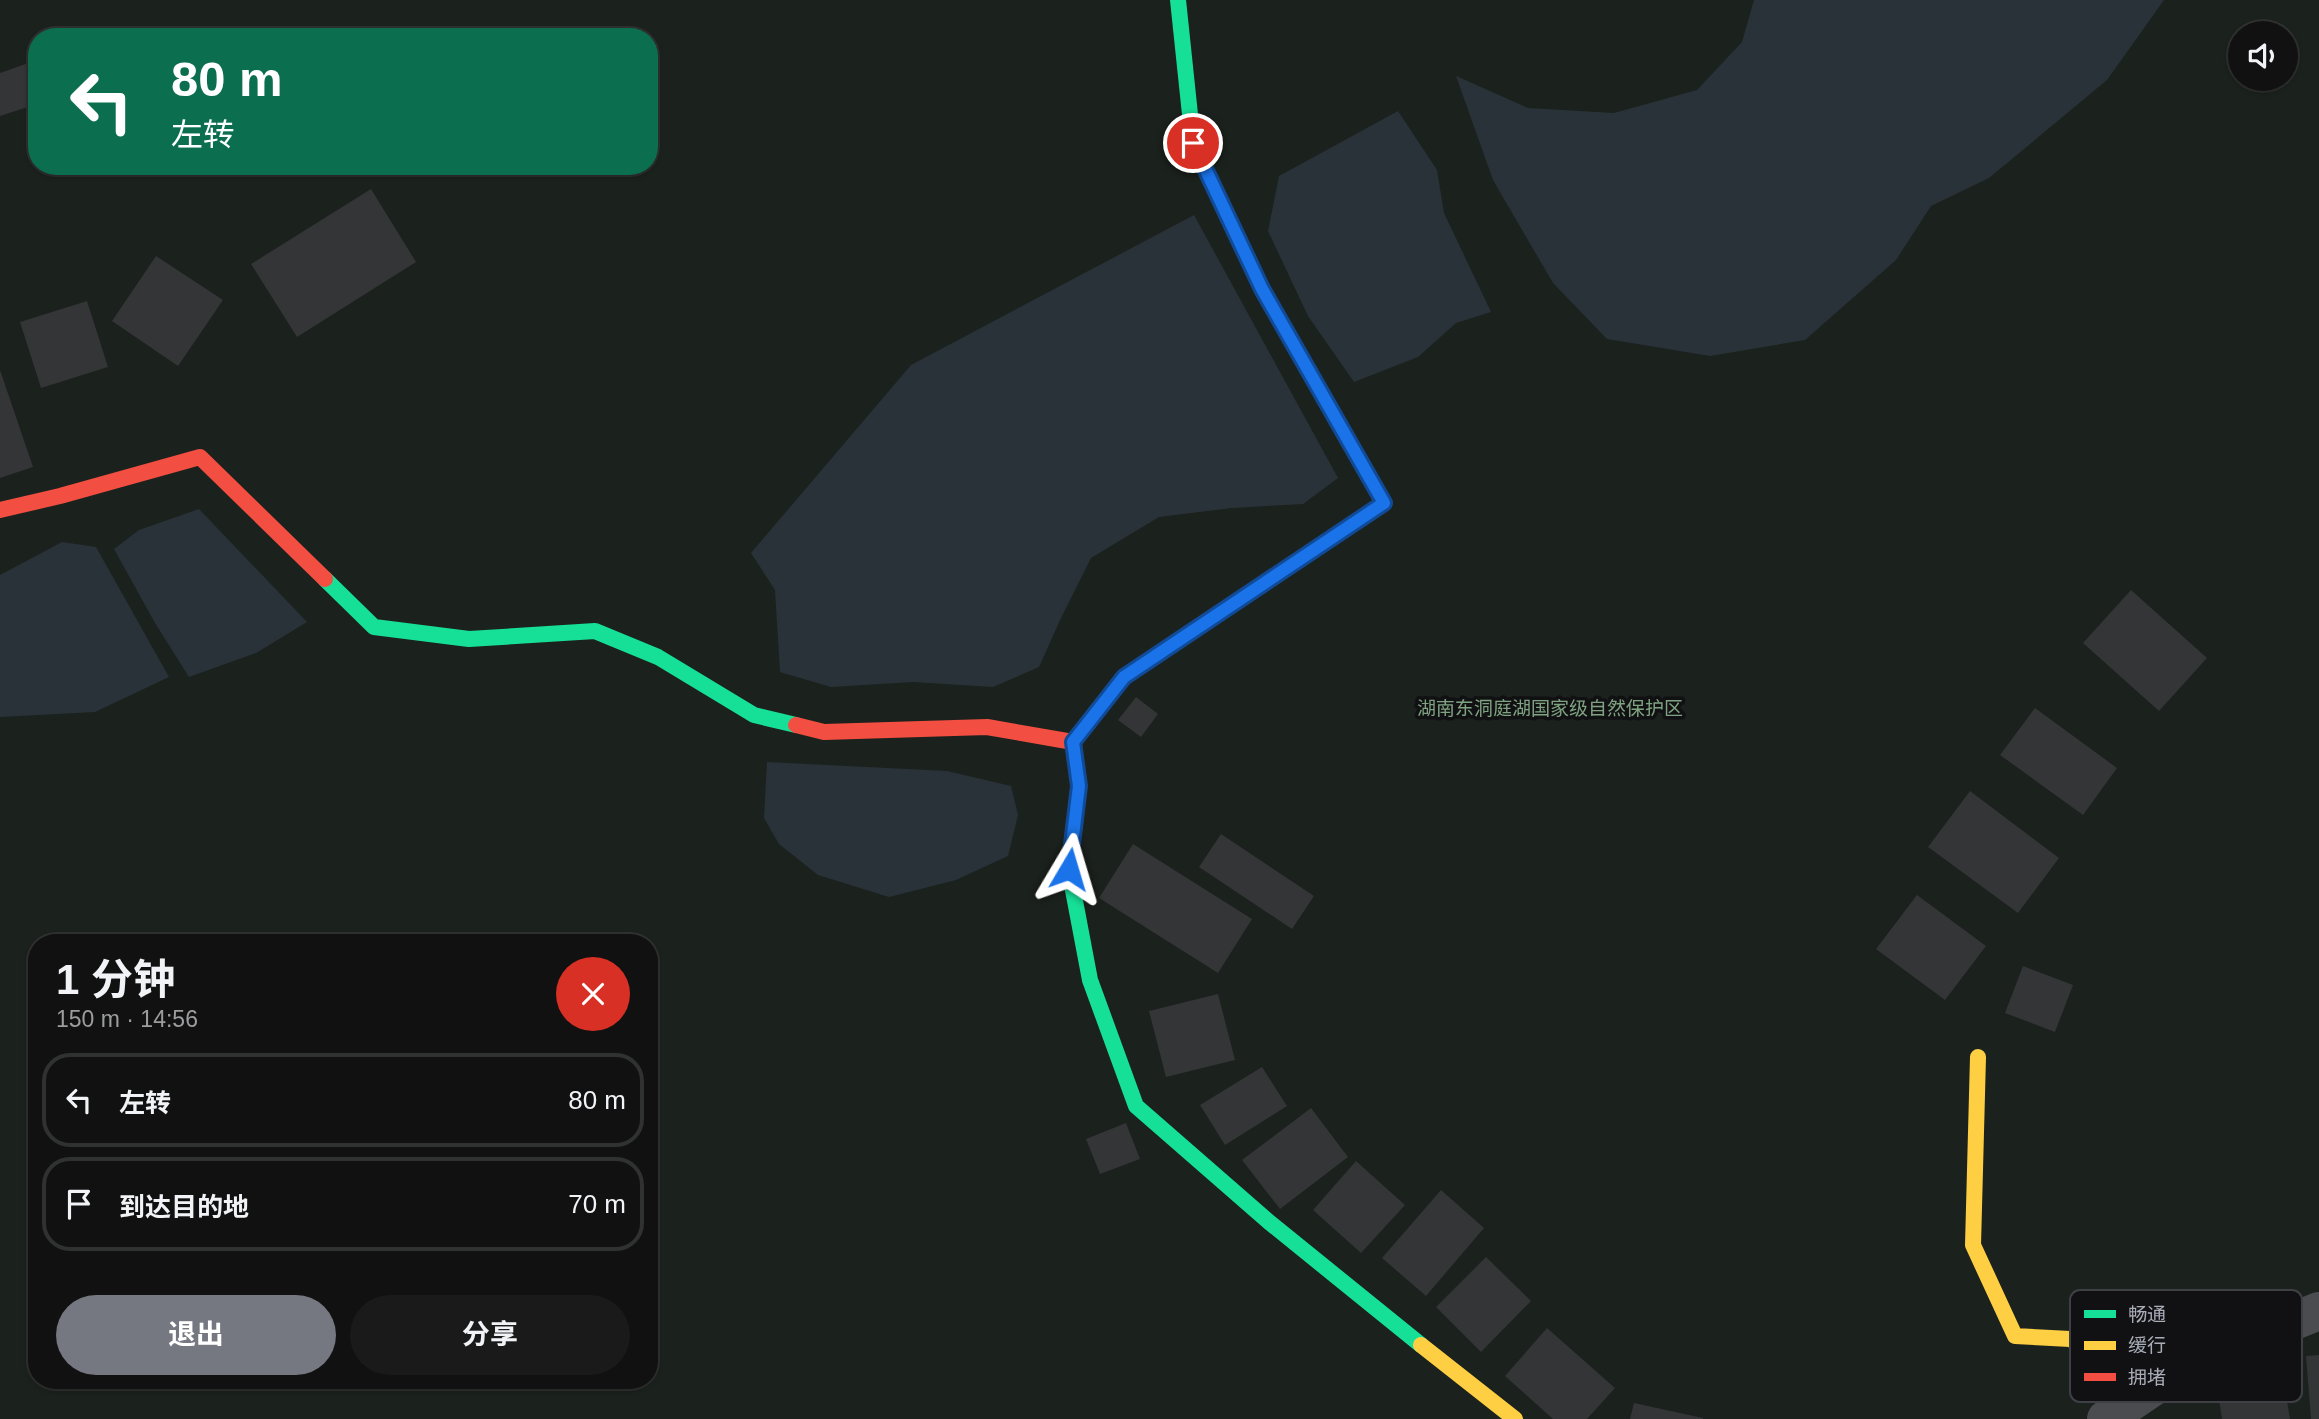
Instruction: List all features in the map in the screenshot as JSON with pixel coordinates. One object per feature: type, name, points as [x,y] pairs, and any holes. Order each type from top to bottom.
[{"type":"street","points":[[1178,0],[1193,143],[1262,289],[1384,503],[1124,677],[1073,742],[1079,786],[1069,869],[1090,980],[1136,1106],[1375,1309],[1515,1419]]},
{"type":"street","points":[[0,510],[200,457],[374,627],[469,639],[595,631],[658,657],[754,715],[824,732],[987,727],[1073,742]]},
{"type":"street","points":[[1978,1057],[1973,1245],[2015,1336],[2070,1339]]},
{"type":"street","points":[[2302,1318],[2319,1311]]},
{"type":"street","points":[[2106,1419],[2131,1402]]},
{"type":"green space","name":"湖南东洞庭湖国家级自然保护区","points":[[0,0],[2319,0],[2319,1419],[0,1419]]},
{"type":"shaded area","points":[[1754,0],[2164,0],[2107,80],[1989,178],[1931,206],[1896,260],[1805,340],[1710,356],[1607,339],[1553,283],[1493,180],[1456,76],[1528,108],[1614,113],[1697,90],[1742,42]]},
{"type":"shaded area","points":[[1398,111],[1437,170],[1444,213],[1491,312],[1456,323],[1418,357],[1354,382],[1308,316],[1268,231],[1279,176]]},
{"type":"shaded area","points":[[1194,215],[1338,478],[1303,504],[1232,508],[1159,517],[1091,558],[1039,667],[993,687],[913,682],[831,687],[780,672],[775,590],[751,553],[911,365]]},
{"type":"shaded area","points":[[199,509],[307,622],[256,653],[189,677],[114,549],[139,530]]},
{"type":"shaded area","points":[[62,542],[96,547],[169,677],[95,712],[0,717],[0,575]]},
{"type":"shaded area","points":[[767,762],[947,771],[1011,786],[1018,815],[1008,856],[956,880],[889,897],[818,875],[779,844],[764,818]]},
{"type":"building","points":[[28,63],[28,107],[0,116],[0,73]]},
{"type":"building","points":[[371,189],[416,262],[297,337],[251,264]]},
{"type":"building","points":[[156,256],[223,300],[178,366],[112,321]]},
{"type":"building","points":[[87,301],[108,367],[41,388],[20,322]]},
{"type":"building","points":[[0,370],[33,467],[0,478]]},
{"type":"building","points":[[2131,590],[2207,658],[2159,711],[2083,643]]},
{"type":"building","points":[[1136,697],[1158,714],[1141,737],[1118,720]]},
{"type":"building","points":[[2035,708],[2117,768],[2083,815],[2000,755]]},
{"type":"building","points":[[1970,791],[2059,858],[2018,913],[1928,847]]},
{"type":"building","points":[[1221,834],[1314,896],[1292,929],[1199,867]]},
{"type":"building","points":[[1133,844],[1252,919],[1218,973],[1099,898]]},
{"type":"building","points":[[1917,895],[1986,946],[1945,1000],[1876,949]]},
{"type":"building","points":[[2023,966],[2073,985],[2055,1032],[2005,1013]]},
{"type":"building","points":[[1218,994],[1235,1060],[1166,1077],[1149,1011]]},
{"type":"building","points":[[1262,1067],[1287,1106],[1225,1145],[1200,1105]]},
{"type":"building","points":[[1311,1108],[1348,1157],[1280,1209],[1242,1160]]},
{"type":"building","points":[[1126,1123],[1140,1159],[1100,1174],[1086,1139]]},
{"type":"building","points":[[1356,1161],[1405,1205],[1361,1253],[1313,1210]]},
{"type":"building","points":[[1441,1190],[1484,1228],[1426,1296],[1382,1258]]},
{"type":"building","points":[[1486,1257],[1531,1301],[1481,1352],[1436,1307]]},
{"type":"building","points":[[1547,1328],[1615,1388],[1587,1419],[1553,1419],[1505,1376]]},
{"type":"building","points":[[2319,1355],[2319,1419],[2311,1419],[2306,1356]]},
{"type":"building","points":[[2219,1402],[2287,1402],[2290,1419],[2222,1419]]},
{"type":"building","points":[[1634,1403],[1703,1418],[1703,1419],[1630,1419]]},
{"type":"traffic: fast","points":[[1178,0],[1193,143],[1262,289],[1342,430]]},
{"type":"traffic: fast","points":[[325,579],[374,627],[469,639],[595,631],[658,657],[754,715],[796,725]]},
{"type":"traffic: fast","points":[[1078,778],[1069,869],[1090,980],[1136,1106],[1269,1222],[1421,1345]]},
{"type":"traffic: slow","points":[[1978,1057],[1973,1245],[2015,1336],[2070,1339]]},
{"type":"traffic: slow","points":[[1421,1345],[1515,1419]]},
{"type":"traffic: jam","points":[[1073,742],[1124,677],[1384,503],[1342,430]]},
{"type":"traffic: jam","points":[[0,510],[200,457],[325,579]]},
{"type":"traffic: jam","points":[[796,725],[824,732],[987,727],[1073,742],[1078,778]]},
{"type":"route","points":[[1069,869],[1079,786],[1073,742],[1124,677],[1384,503],[1262,289],[1193,143]]}]
